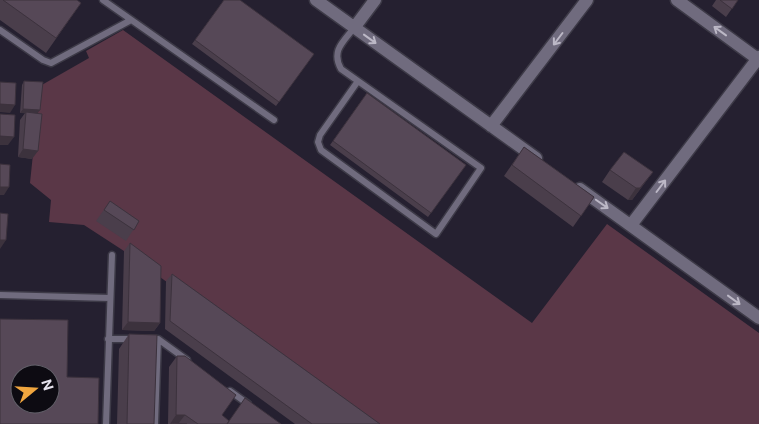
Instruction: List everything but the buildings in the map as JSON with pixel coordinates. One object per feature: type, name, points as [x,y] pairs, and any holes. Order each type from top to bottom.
[{"type":"street","points":[[316,0],[546,165]]},
{"type":"street","points":[[354,28],[375,0]]},
{"type":"street","points":[[491,126],[587,0]]},
{"type":"street","points":[[631,225],[759,59],[677,0]]},
{"type":"street","points":[[569,181],[759,318]]},
{"type":"lane","points":[[103,0],[274,120]]},
{"type":"lane","points":[[0,30],[43,60],[51,63],[131,20]]},
{"type":"lane","points":[[354,28],[338,50],[336,60],[341,69],[358,81],[481,168],[436,234],[321,150],[318,142],[320,135],[358,81]]},
{"type":"lane","points":[[106,424],[112,255]]},
{"type":"lane","points":[[0,294],[110,298]]},
{"type":"lane","points":[[108,339],[158,339],[189,362]]},
{"type":"lane","points":[[155,424],[158,339]]},
{"type":"lane","points":[[221,384],[252,407]]},
{"type":"shaded area","points":[[123,30],[532,323],[607,224],[759,333],[759,424],[363,424],[124,251],[84,225],[49,222],[51,200],[30,183],[40,86],[89,58],[86,51]]}]
